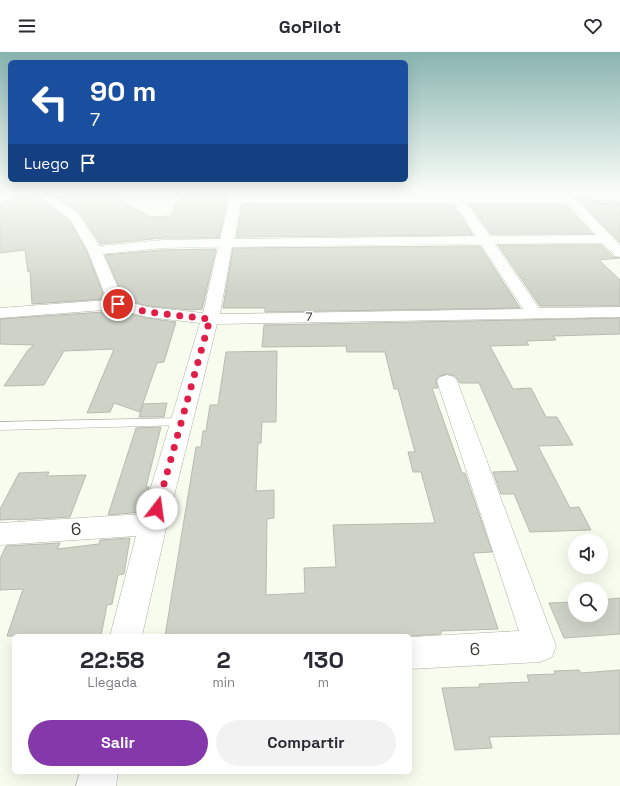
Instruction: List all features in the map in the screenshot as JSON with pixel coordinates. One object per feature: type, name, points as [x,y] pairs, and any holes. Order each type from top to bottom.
[{"type":"street","points":[[80,226],[95,250],[118,304]]},
{"type":"street","points":[[126,634],[153,524],[210,319],[229,226]]},
{"type":"street","points":[[475,226],[534,313]]},
{"type":"street","points":[[594,226],[620,253]]},
{"type":"street","points":[[95,250],[162,244],[606,239]]},
{"type":"street","name":"7","points":[[0,313],[118,304],[147,312],[210,319],[620,312]]},
{"type":"street","name":"6","points":[[412,653],[540,646],[447,381]]},
{"type":"street","name":"6","points":[[0,534],[153,524]]},
{"type":"street","points":[[96,786],[99,774]]},
{"type":"lane","points":[[0,426],[181,422]]},
{"type":"building","points":[[0,226],[73,226],[87,252],[105,299],[32,304],[30,271],[28,272],[25,250],[0,253]]},
{"type":"building","points":[[89,226],[222,226],[219,238],[163,238],[100,244]]},
{"type":"building","points":[[238,226],[467,226],[473,235],[236,237]]},
{"type":"building","points":[[485,226],[586,226],[593,234],[490,234]]},
{"type":"building","points":[[604,226],[620,226],[620,243]]},
{"type":"building","points":[[498,245],[602,245],[614,257],[620,258],[599,260],[620,280],[620,306],[540,306]]},
{"type":"building","points":[[480,246],[520,308],[265,312],[265,308],[223,308],[233,248]]},
{"type":"building","points":[[216,249],[202,309],[192,310],[148,306],[125,300],[105,255],[163,250]]},
{"type":"building","points":[[117,311],[147,318],[176,322],[164,362],[157,363],[140,412],[114,403],[110,412],[87,413],[114,349],[64,351],[44,385],[4,386],[28,350],[34,345],[0,344],[0,319]]},
{"type":"building","points":[[620,318],[620,334],[553,336],[556,340],[526,341],[529,345],[490,346],[513,389],[531,388],[546,417],[557,417],[573,445],[538,446],[570,508],[579,507],[591,530],[530,532],[514,494],[501,494],[493,472],[518,471],[479,383],[460,383],[455,376],[447,374],[439,376],[436,381],[438,388],[432,388],[462,473],[465,473],[492,552],[473,553],[498,629],[441,631],[441,634],[412,636],[412,634],[165,634],[196,447],[201,447],[203,431],[206,431],[210,405],[218,405],[226,352],[277,351],[276,422],[262,422],[261,443],[258,443],[256,491],[274,490],[274,518],[267,519],[266,595],[305,593],[304,568],[336,567],[333,525],[435,523],[421,472],[413,472],[408,452],[415,452],[398,389],[394,389],[385,352],[347,352],[346,346],[262,347],[264,325]]},
{"type":"building","points":[[167,403],[164,417],[139,417],[143,404]]},
{"type":"building","points":[[161,427],[146,487],[149,487],[142,512],[108,515],[136,428]]},
{"type":"building","points":[[49,472],[47,476],[86,475],[70,517],[0,520],[0,509],[19,473]]},
{"type":"building","points":[[130,538],[124,574],[118,575],[112,604],[107,605],[101,634],[12,634],[12,636],[7,636],[23,589],[0,590],[0,559],[6,546],[60,543],[57,549],[99,544],[100,540]]},
{"type":"building","points":[[620,598],[620,634],[564,638],[549,603],[568,602],[568,622],[608,622],[608,599]]},
{"type":"building","points":[[579,670],[581,673],[620,670],[620,734],[489,737],[492,748],[455,750],[442,688],[480,687],[479,684],[529,682],[527,675],[555,674],[554,671]]},
{"type":"route","points":[[118,304],[147,312],[210,319],[157,509]]}]
